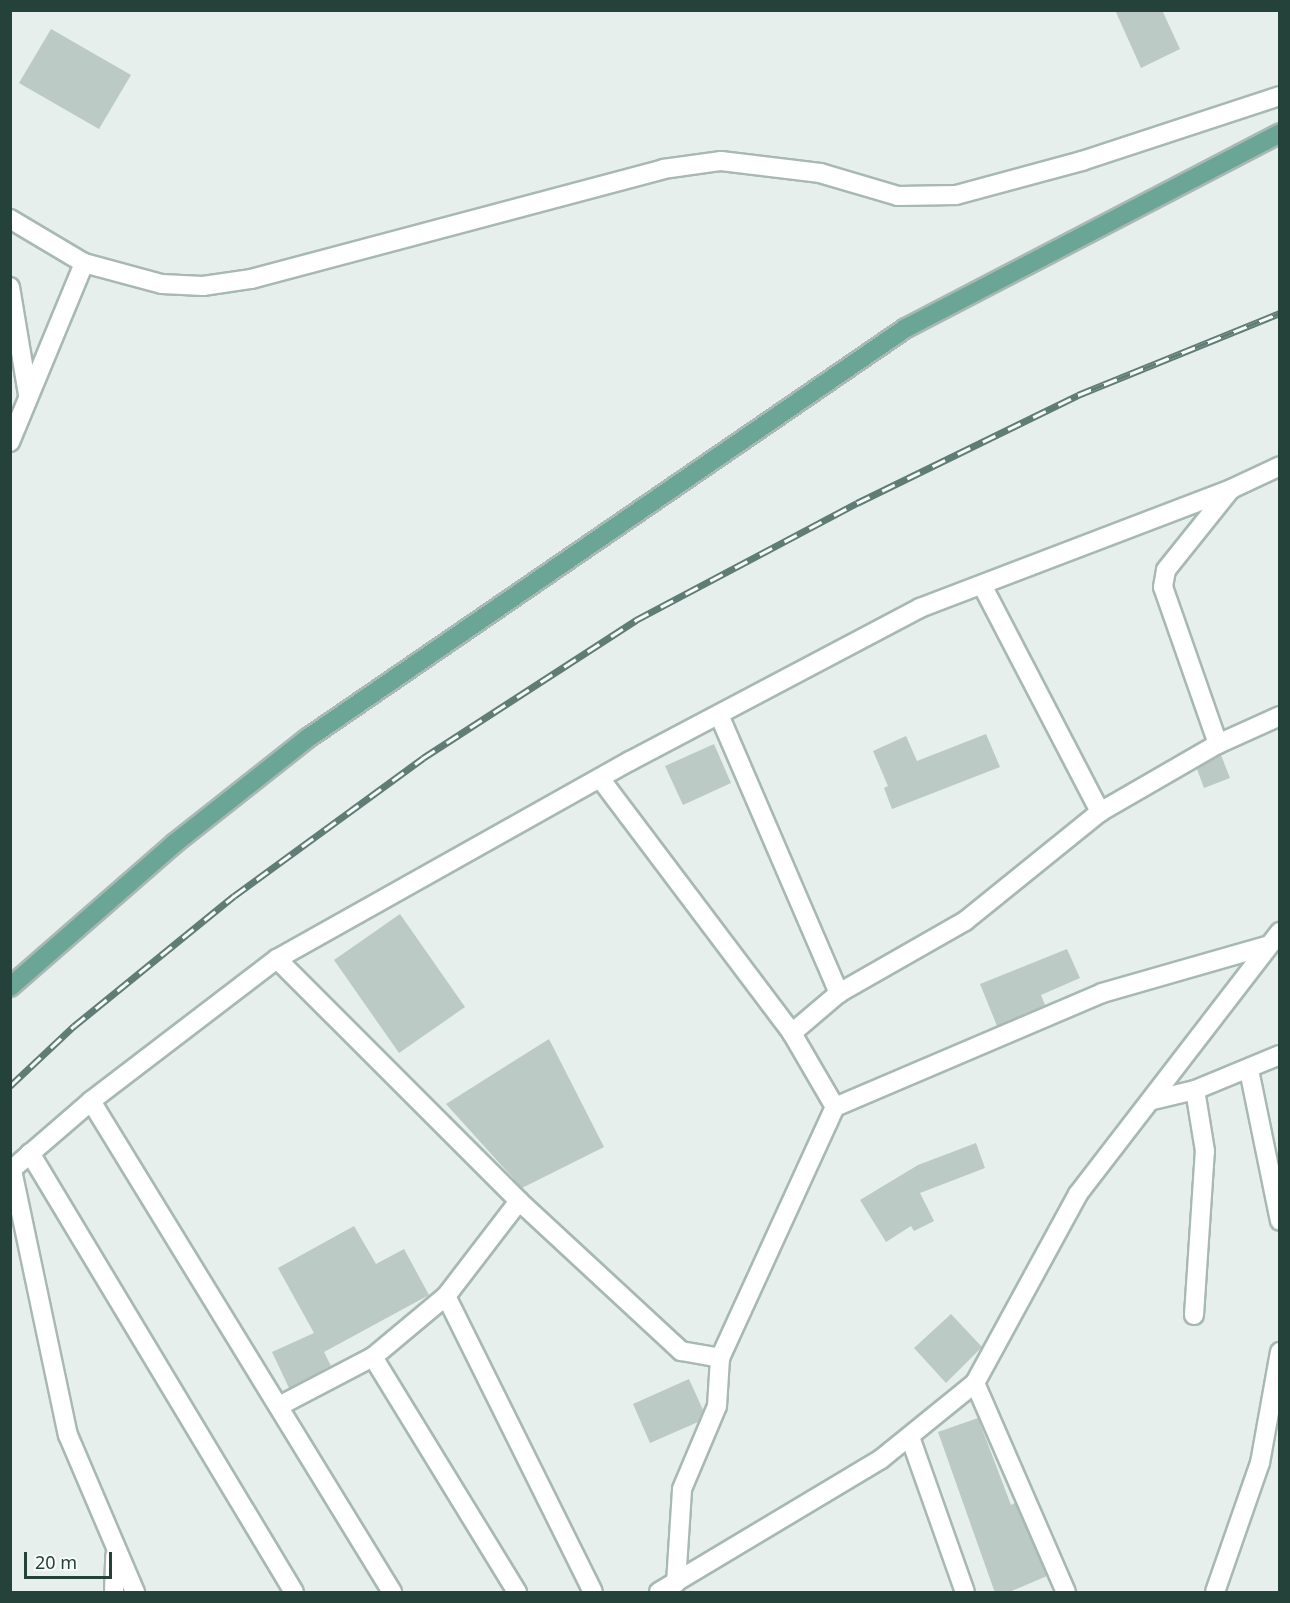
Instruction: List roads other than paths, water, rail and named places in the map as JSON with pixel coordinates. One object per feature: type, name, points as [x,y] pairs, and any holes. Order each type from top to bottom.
[{"type":"main road","points":[[10,987],[175,843],[308,738],[906,328],[1280,133]]},
{"type":"street","points":[[10,219],[84,262],[162,284],[203,286],[251,279],[663,170],[721,161],[820,173],[898,196],[956,195],[1082,161],[1280,96]]},
{"type":"street","points":[[10,442],[84,262]]},
{"type":"street","points":[[10,287],[28,395]]},
{"type":"street","points":[[135,1593],[115,1555],[68,1435],[11,1170],[91,1101],[277,959],[600,778],[720,717],[920,608],[1231,489],[1280,466]]},
{"type":"street","points":[[1218,744],[1163,587],[1166,570],[1231,489]]},
{"type":"street","points":[[982,585],[1100,812]]},
{"type":"street","points":[[792,1033],[839,993],[965,921],[1100,812],[1218,744],[1280,716]]},
{"type":"street","points":[[720,717],[839,993]]},
{"type":"street","points":[[600,778],[792,1033],[835,1107]]},
{"type":"street","points":[[659,1593],[910,1437],[975,1383],[1078,1194],[1153,1100],[1274,938]]},
{"type":"street","points":[[676,1582],[682,1488],[717,1406],[720,1358],[835,1107],[1102,993],[1274,938]]},
{"type":"street","points":[[277,959],[519,1201],[681,1352],[720,1358]]},
{"type":"street","points":[[1153,1100],[1195,1090],[1249,1070],[1280,1055]]},
{"type":"street","points":[[1249,1070],[1280,1221]]},
{"type":"street","points":[[1194,1315],[1205,1151],[1195,1090]]},
{"type":"street","points":[[91,1101],[281,1405],[393,1593]]},
{"type":"street","points":[[30,1153],[294,1593]]},
{"type":"street","points":[[281,1405],[373,1357],[446,1296],[519,1201]]},
{"type":"street","points":[[446,1296],[593,1593]]},
{"type":"street","points":[[1215,1593],[1260,1463],[1280,1352]]},
{"type":"street","points":[[373,1357],[517,1593]]},
{"type":"street","points":[[975,1383],[1066,1593]]},
{"type":"street","points":[[910,1437],[965,1593]]},
{"type":"street","points":[[114,1593],[115,1555]]},
{"type":"railway","points":[[10,1086],[74,1026],[234,896],[423,758],[636,620],[857,503],[1078,395],[1280,313]]}]
